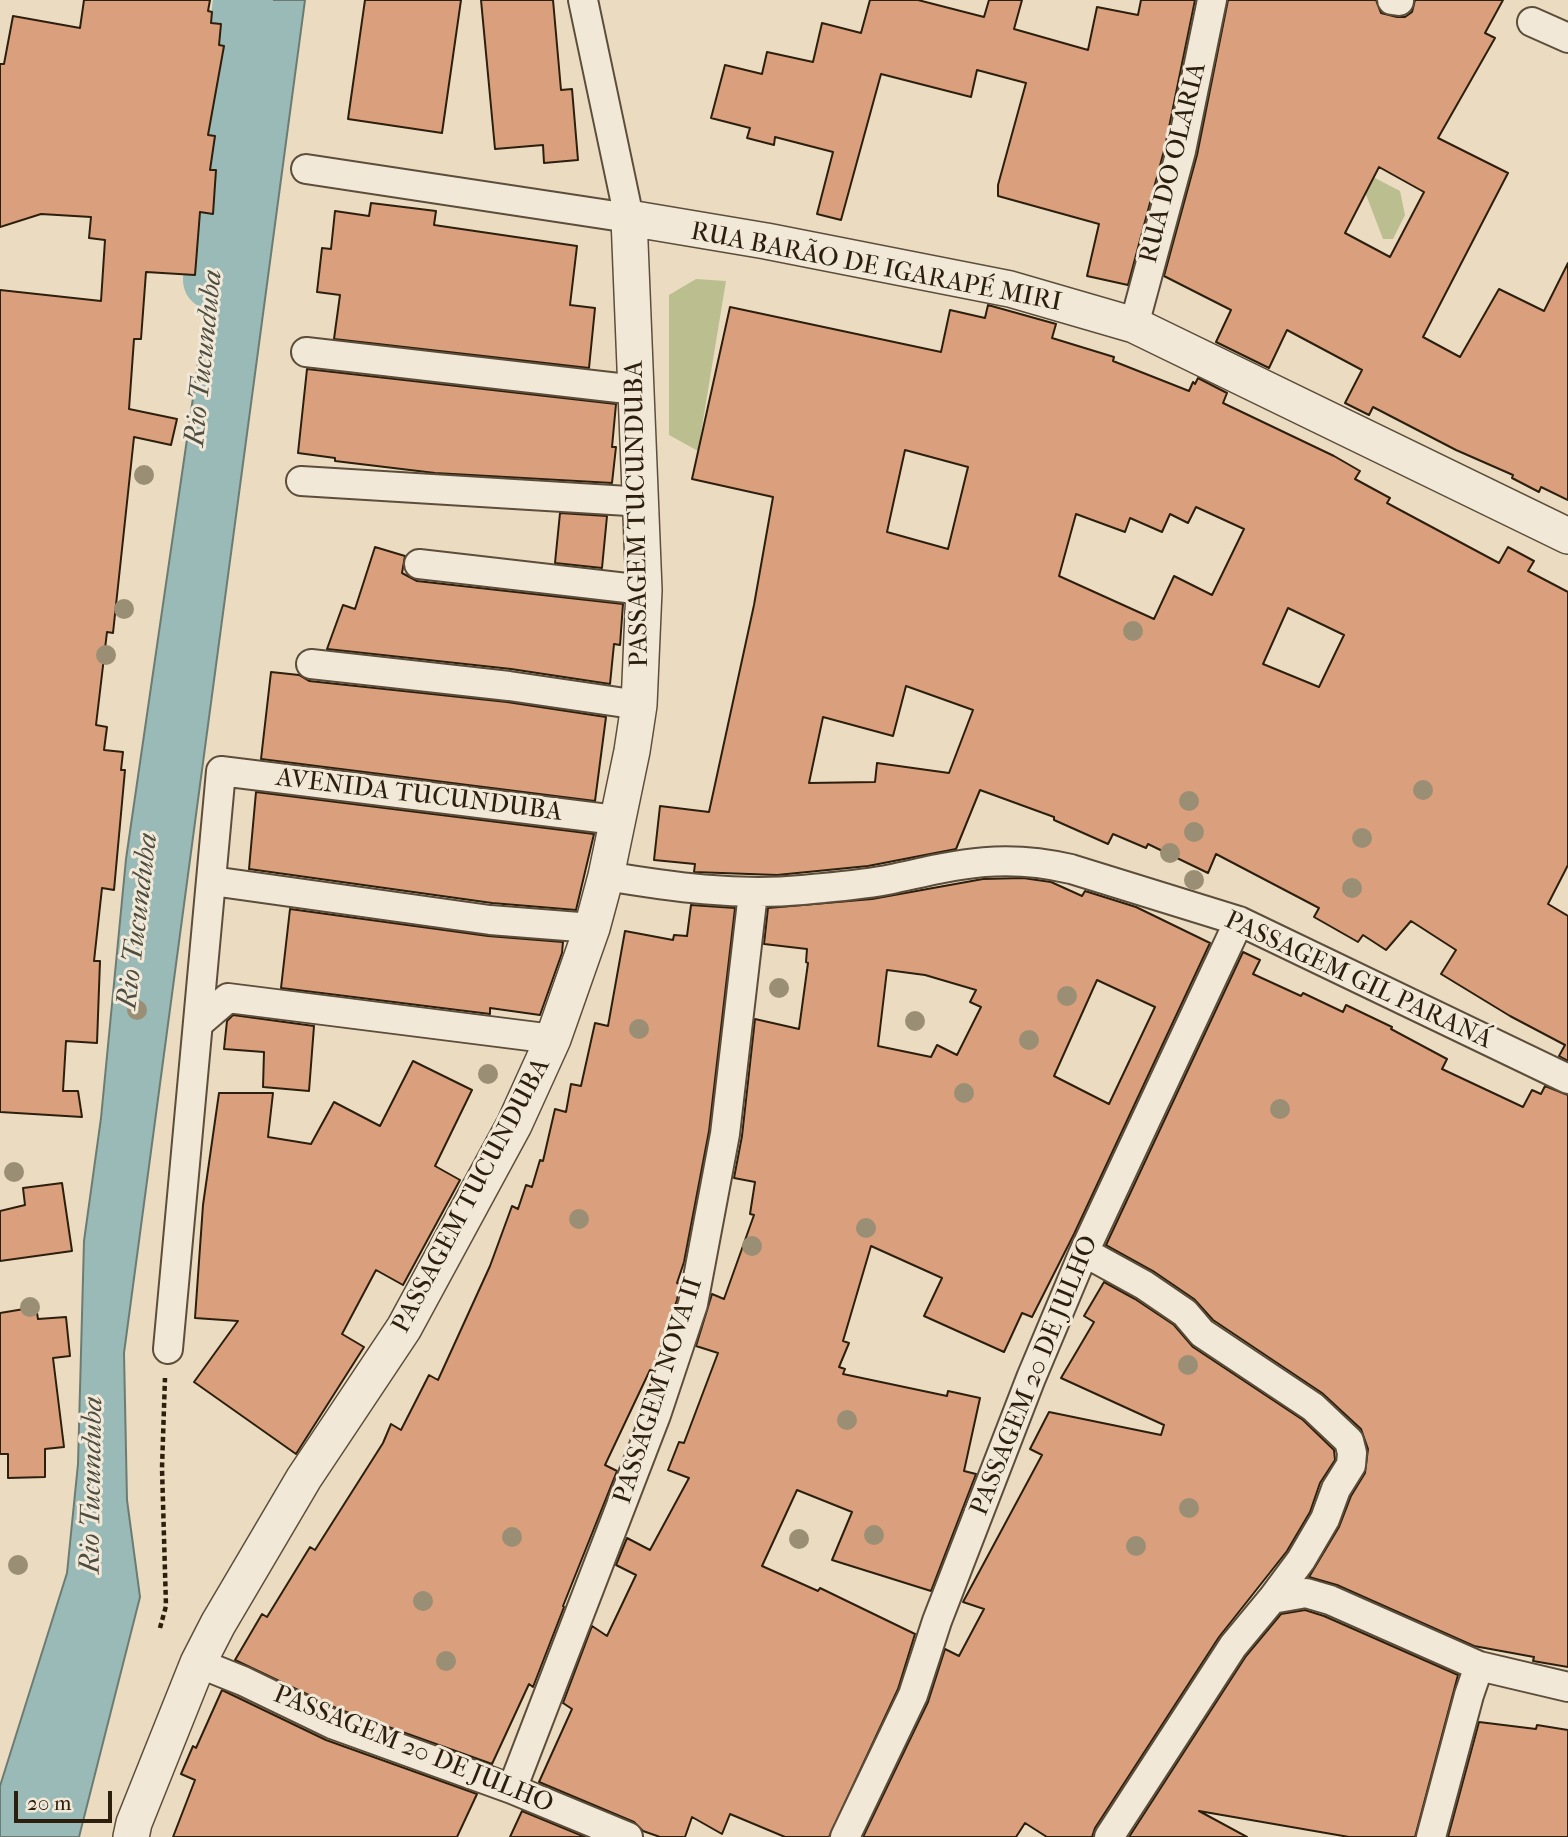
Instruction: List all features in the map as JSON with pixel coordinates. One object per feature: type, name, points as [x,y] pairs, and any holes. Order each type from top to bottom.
[{"type":"street","name":"PASSAGEM TUCUNDUBA","points":[[131,1837],[134,1823],[198,1663],[218,1624],[304,1478],[404,1328],[514,1125],[553,1040],[592,928],[606,876],[639,705],[644,590],[629,218],[583,0]]},
{"type":"street","name":"RUA DO OLARIA","points":[[1134,325],[1181,151],[1212,0]]},
{"type":"street","points":[[1532,22],[1568,38]]},
{"type":"street","name":"RUA BARÃO DE IGARAPÉ MIRI","points":[[306,169],[766,241],[1010,289],[1134,325],[1568,536]]},
{"type":"street","points":[[306,352],[636,390]]},
{"type":"street","points":[[301,481],[641,500]]},
{"type":"street","points":[[419,564],[644,590]]},
{"type":"street","points":[[311,664],[509,686],[639,705]]},
{"type":"street","name":"AVENIDA TUCUNDUBA","points":[[212,881],[221,771],[616,820]]},
{"type":"street","name":"PASSAGEM GIL PARANÁ","points":[[606,876],[676,888],[753,892],[800,890],[890,879],[951,865],[1011,859],[1044,863],[1239,921],[1568,1079]]},
{"type":"street","points":[[168,1349],[212,881],[490,920],[592,928]]},
{"type":"street","name":"PASSAGEM NOVA II","points":[[512,1789],[656,1415],[693,1304],[724,1134],[753,892]]},
{"type":"street","name":"PASSAGEM 20 DE JULHO","points":[[845,1837],[913,1695],[942,1608],[1031,1378],[1084,1252],[1239,921]]},
{"type":"street","points":[[200,1021],[228,998],[553,1040]]},
{"type":"street","points":[[1084,1252],[1144,1285],[1185,1313],[1202,1333],[1313,1407],[1349,1441],[1353,1453],[1351,1465],[1336,1489],[1325,1519],[1301,1560],[1233,1646],[1109,1837]]},
{"type":"street","points":[[1272,1599],[1306,1593],[1330,1600],[1479,1665],[1568,1687]]},
{"type":"street","name":"PASSAGEM 20 DE JULHO","points":[[198,1663],[243,1681],[332,1724],[512,1789],[628,1837]]},
{"type":"street","points":[[1431,1837],[1479,1665]]},
{"type":"path","points":[[160,1628],[166,1606],[162,1468],[168,1349]]},
{"type":"green space","points":[[1329,154],[1400,191],[1405,215],[1393,239],[1383,239],[1365,192]]},
{"type":"green space","points":[[696,279],[726,281],[698,451],[669,435],[669,295]]},
{"type":"water","name":"Rio Tucunduba","points":[[244,0],[305,0],[124,1353],[127,1500],[140,1597],[79,1837],[0,1837],[0,1786],[67,1573],[78,1464],[84,1241],[101,1118],[126,859],[245,40]]},
{"type":"building","points":[[84,0],[210,0],[208,11],[212,12],[211,23],[221,24],[219,45],[224,46],[208,135],[215,136],[210,170],[216,170],[213,214],[200,212],[195,275],[146,272],[141,339],[134,339],[129,409],[177,419],[171,445],[134,437],[113,633],[107,632],[96,725],[107,727],[104,750],[123,752],[121,770],[125,770],[114,890],[102,888],[94,961],[100,961],[97,1043],[66,1041],[63,1091],[78,1091],[82,1117],[0,1112],[0,290],[101,301],[105,240],[89,238],[91,217],[41,214],[0,227],[0,64],[4,64],[13,16],[80,28]]},
{"type":"building","points":[[365,0],[461,0],[442,133],[348,119]]},
{"type":"building","points":[[481,0],[553,0],[561,90],[572,89],[578,160],[544,163],[543,145],[495,149]]},
{"type":"building","points":[[870,0],[918,0],[984,17],[989,0],[1022,0],[1014,29],[1088,50],[1097,7],[1138,15],[1141,0],[1195,0],[1165,147],[1128,285],[1087,276],[1099,224],[998,196],[998,185],[1026,83],[977,70],[971,97],[881,74],[841,220],[817,214],[833,152],[775,137],[774,145],[747,138],[750,128],[711,118],[725,65],[762,74],[767,52],[813,62],[822,23],[861,33]]},
{"type":"building","points":[[1228,0],[1376,0],[1381,13],[1405,17],[1412,12],[1415,0],[1503,0],[1485,33],[1495,38],[1438,138],[1508,173],[1423,337],[1460,357],[1499,289],[1544,311],[1568,263],[1568,500],[1541,487],[1539,492],[1512,478],[1513,475],[1456,450],[1373,407],[1369,415],[1345,403],[1362,370],[1287,330],[1269,368],[1216,342],[1231,310],[1164,276],[1197,155]],"holes":[[[1379,167],[1424,192],[1390,257],[1345,233]]]},
{"type":"building","points":[[371,203],[436,211],[434,225],[577,246],[570,305],[595,308],[589,368],[334,339],[340,295],[317,292],[322,248],[331,249],[335,211],[369,216]]},
{"type":"building","points":[[988,305],[1056,324],[1052,338],[1114,357],[1113,361],[1189,391],[1198,378],[1227,393],[1223,403],[1360,471],[1355,479],[1390,498],[1387,503],[1499,563],[1508,547],[1534,561],[1528,571],[1568,592],[1568,865],[1548,904],[1568,916],[1568,1061],[1559,1056],[1565,1045],[1510,1016],[1441,974],[1456,950],[1411,921],[1386,950],[1363,935],[1358,942],[1314,917],[1319,908],[1216,854],[1208,873],[1148,844],[1146,848],[1113,834],[1108,844],[1054,820],[1054,817],[980,790],[956,849],[868,866],[777,875],[694,872],[695,864],[654,860],[660,806],[709,812],[754,605],[773,497],[692,479],[730,307],[941,352],[950,310],[985,318]],"holes":[[[905,450],[968,467],[948,549],[887,532]],[[1196,507],[1244,529],[1212,595],[1174,576],[1154,619],[1059,576],[1076,514],[1125,532],[1130,518],[1162,532],[1170,514],[1188,523]],[[1288,608],[1344,635],[1319,687],[1263,664]],[[906,686],[973,710],[949,773],[877,763],[875,782],[809,783],[823,717],[893,736]]]},
{"type":"building","points":[[307,369],[616,404],[612,447],[616,447],[612,483],[435,473],[335,461],[335,458],[298,453]]},
{"type":"building","points":[[560,513],[607,516],[602,568],[555,563]]},
{"type":"building","points":[[375,547],[405,556],[402,573],[417,581],[623,604],[620,645],[614,644],[610,684],[511,669],[327,649],[343,605],[355,609]]},
{"type":"building","points":[[271,672],[299,675],[309,681],[507,702],[606,717],[595,801],[261,759]]},
{"type":"building","points":[[256,792],[594,834],[576,910],[492,903],[249,869]]},
{"type":"building","points":[[1023,878],[1051,882],[1082,896],[1085,891],[1136,907],[1210,943],[1074,1234],[1032,1317],[1022,1313],[1004,1352],[924,1316],[942,1278],[871,1246],[843,1341],[849,1343],[839,1367],[845,1369],[843,1374],[947,1396],[948,1391],[980,1398],[964,1471],[976,1474],[931,1591],[832,1560],[852,1512],[797,1490],[762,1566],[818,1591],[820,1588],[915,1634],[898,1689],[829,1837],[785,1837],[730,1814],[722,1834],[692,1817],[685,1837],[660,1837],[643,1831],[634,1822],[539,1782],[572,1709],[563,1703],[592,1626],[607,1636],[636,1575],[616,1565],[627,1538],[650,1550],[689,1478],[668,1470],[679,1442],[684,1443],[718,1353],[696,1346],[712,1294],[724,1299],[754,1215],[750,1214],[755,1182],[734,1178],[742,1136],[755,1019],[799,1029],[808,963],[807,949],[764,944],[768,908],[872,899],[983,879]],"holes":[[[887,970],[925,975],[976,990],[970,1002],[981,1007],[957,1055],[937,1045],[931,1057],[878,1046]],[[1097,980],[1155,1007],[1109,1104],[1054,1076]]]},
{"type":"building","points":[[691,905],[735,908],[709,1131],[684,1262],[677,1283],[680,1284],[677,1300],[653,1371],[650,1370],[605,1465],[617,1471],[533,1687],[529,1684],[492,1764],[338,1709],[235,1660],[262,1614],[267,1617],[310,1547],[315,1550],[383,1443],[391,1424],[401,1430],[429,1375],[438,1380],[490,1266],[512,1206],[518,1209],[526,1185],[532,1187],[540,1160],[543,1161],[555,1109],[566,1112],[571,1084],[581,1086],[595,1023],[608,1026],[625,931],[673,940],[674,935],[687,936]]},
{"type":"building","points":[[290,909],[488,936],[563,942],[562,953],[540,1015],[490,1008],[490,1014],[281,988]]},
{"type":"building","points":[[1243,952],[1260,960],[1253,974],[1343,1012],[1346,1005],[1392,1027],[1391,1029],[1447,1059],[1442,1069],[1523,1107],[1532,1090],[1541,1094],[1545,1086],[1568,1095],[1568,1667],[1533,1661],[1534,1657],[1474,1646],[1337,1585],[1309,1577],[1339,1527],[1351,1496],[1365,1473],[1368,1449],[1361,1429],[1322,1393],[1213,1320],[1194,1299],[1153,1271],[1106,1245]]},
{"type":"building","points":[[233,1015],[314,1026],[309,1091],[263,1087],[264,1052],[224,1049],[227,1021]]},
{"type":"building","points":[[413,1061],[472,1090],[435,1166],[460,1180],[403,1285],[376,1270],[342,1334],[364,1347],[296,1454],[194,1382],[238,1321],[195,1318],[203,1205],[219,1093],[273,1093],[268,1137],[311,1144],[334,1102],[380,1126]]},
{"type":"building","points":[[62,1183],[72,1251],[0,1261],[0,1211],[25,1205],[23,1188]]},
{"type":"building","points":[[1104,1282],[1174,1325],[1193,1347],[1303,1420],[1334,1450],[1335,1460],[1320,1483],[1310,1512],[1287,1551],[1219,1637],[1095,1828],[1092,1837],[1047,1837],[1025,1823],[1016,1837],[863,1837],[928,1702],[945,1649],[959,1656],[984,1609],[963,1602],[1042,1455],[1030,1449],[1049,1412],[1161,1435],[1164,1425],[1061,1378],[1094,1322],[1084,1316]]},
{"type":"building","points":[[36,1307],[38,1319],[66,1317],[70,1356],[53,1358],[64,1447],[45,1449],[45,1477],[8,1478],[8,1454],[0,1454],[0,1313]]},
{"type":"building","points":[[1305,1610],[1458,1675],[1415,1837],[1349,1837],[1199,1811],[1247,1837],[1129,1837],[1246,1656],[1281,1614]]},
{"type":"building","points":[[222,1690],[326,1740],[477,1794],[457,1837],[173,1837],[195,1780],[181,1774]]},
{"type":"building","points":[[1479,1722],[1536,1729],[1537,1725],[1568,1730],[1568,1837],[1448,1837]]},
{"type":"building","points":[[522,1811],[585,1837],[510,1837]]},
{"type":"waterway","name":"Rio Tucunduba","points":[[213,280],[243,0]]}]
